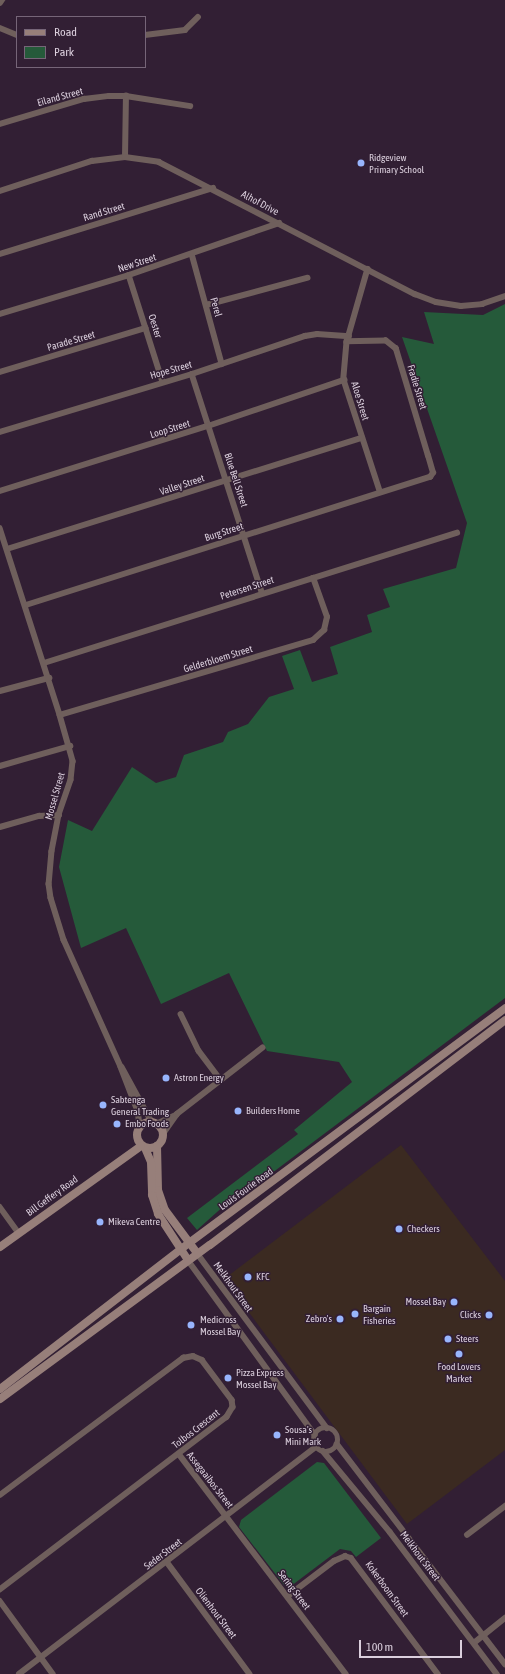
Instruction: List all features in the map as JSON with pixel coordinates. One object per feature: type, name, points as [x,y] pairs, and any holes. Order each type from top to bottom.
[{"type":"main road","name":"Louis Fourie Road","points":[[0,1389],[189,1243],[505,1008]]},
{"type":"main road","points":[[0,1399],[188,1260],[505,1020]]},
{"type":"main road","points":[[188,1260],[180,1250],[158,1214],[152,1195],[152,1162],[141,1144],[140,1126],[154,1123],[163,1134],[157,1146],[159,1195],[170,1220],[197,1253]]},
{"type":"main road","points":[[141,1144],[157,1146]]},
{"type":"main road","name":"Bill Geffery Road","points":[[0,1247],[141,1144]]},
{"type":"street","points":[[146,35],[185,30],[198,17]]},
{"type":"street","points":[[0,28],[16,35]]},
{"type":"street","points":[[126,96],[126,157]]},
{"type":"street","name":"Eiland Street","points":[[0,124],[84,99],[126,96],[190,106]]},
{"type":"street","name":"Alhof Drive","points":[[0,191],[92,162],[126,157],[159,162],[213,188],[368,269],[436,302],[468,306],[482,304],[505,296]]},
{"type":"street","name":"Rand Street","points":[[0,254],[213,188]]},
{"type":"street","name":"New Street","points":[[0,314],[129,275],[278,223]]},
{"type":"street","name":"Perel","points":[[192,254],[222,364]]},
{"type":"street","name":"Aloe Street","points":[[368,269],[348,339],[344,380],[380,491]]},
{"type":"street","name":"Oester","points":[[129,275],[163,382]]},
{"type":"street","points":[[206,305],[307,278]]},
{"type":"street","name":"Parade Street","points":[[0,372],[146,328]]},
{"type":"street","name":"Hope Street","points":[[0,432],[192,374],[305,336],[318,334],[348,339]]},
{"type":"street","name":"Fradie Street","points":[[348,339],[386,341],[396,349],[432,473],[428,478]]},
{"type":"street","name":"Blue Bell Street","points":[[192,374],[262,592]]},
{"type":"street","name":"Loop Street","points":[[0,492],[208,426],[344,380]]},
{"type":"street","name":"Valley Street","points":[[7,549],[362,438]]},
{"type":"street","name":"Burg Street","points":[[26,605],[380,491],[428,478]]},
{"type":"street","name":"Mossel Street","points":[[0,528],[26,605],[70,746],[72,775],[59,815],[52,851],[49,884],[52,898],[64,940],[121,1067]]},
{"type":"street","name":"Petersen Street","points":[[44,663],[262,592],[313,578],[457,533]]},
{"type":"street","name":"Gelderbloem Street","points":[[60,715],[312,640],[324,630],[327,617],[313,578]]},
{"type":"street","points":[[0,691],[48,678]]},
{"type":"street","points":[[0,766],[70,746]]},
{"type":"street","points":[[0,827],[39,816],[59,815]]},
{"type":"street","points":[[181,1014],[198,1051],[221,1080]]},
{"type":"street","points":[[121,1067],[154,1123],[177,1114],[262,1048]]},
{"type":"street","points":[[121,1067],[138,1111],[140,1126]]},
{"type":"street","points":[[163,1134],[177,1114]]},
{"type":"street","points":[[0,1207],[19,1233]]},
{"type":"street","name":"Melkhout Street","points":[[197,1253],[327,1428]]},
{"type":"street","points":[[188,1260],[315,1435],[316,1447],[323,1451],[331,1450],[337,1444],[335,1433],[327,1428],[320,1429],[315,1435]]},
{"type":"street","name":"Tolbos Crescent","points":[[0,1495],[179,1360],[193,1356],[202,1360],[226,1389],[233,1407],[227,1417],[0,1590]]},
{"type":"street","name":"Melkhout Street","points":[[337,1444],[505,1664]]},
{"type":"street","name":"Seder Street","points":[[19,1674],[228,1516],[316,1447]]},
{"type":"street","name":"Melkhout Street","points":[[323,1451],[390,1532],[497,1674]]},
{"type":"street","name":"Assegaaibos Street","points":[[179,1454],[228,1516]]},
{"type":"street","points":[[467,1535],[505,1506]]},
{"type":"street","name":"Sering Street","points":[[228,1516],[346,1674]]},
{"type":"street","name":"Kokerboom Street","points":[[288,1596],[334,1561],[345,1556],[351,1558],[438,1674]]},
{"type":"street","name":"Olienhout Street","points":[[167,1562],[250,1674]]},
{"type":"street","points":[[0,1601],[53,1674]]},
{"type":"street","points":[[474,1643],[482,1635],[505,1618]]},
{"type":"shaded area","points":[[401,1145],[505,1281],[505,1450],[407,1524],[224,1279]]},
{"type":"green space","points":[[505,304],[505,998],[252,1188],[236,1195],[197,1230],[187,1218],[298,1134],[294,1130],[352,1082],[339,1062],[267,1051],[229,973],[161,1004],[126,928],[81,948],[59,867],[68,820],[92,831],[132,767],[156,783],[176,777],[184,755],[223,742],[228,732],[248,724],[269,697],[294,689],[282,656],[300,650],[312,682],[338,674],[330,647],[372,632],[367,615],[390,607],[383,589],[456,568],[467,523],[402,337],[434,344],[424,312],[483,315]]},
{"type":"green space","points":[[317,1462],[324,1463],[381,1538],[356,1557],[351,1551],[340,1549],[291,1586],[284,1585],[239,1527],[241,1520]]},
{"type":"place","name":"Ridgeview Primary School","points":[[361,163]]},
{"type":"place","name":"Astron Energy","points":[[166,1078]]},
{"type":"place","name":"Sabtenga General Trading","points":[[103,1105]]},
{"type":"place","name":"Builders Home","points":[[238,1111]]},
{"type":"place","name":"Embo Foods","points":[[117,1124]]},
{"type":"place","name":"Mikeva Centre","points":[[100,1222]]},
{"type":"place","name":"Checkers","points":[[399,1229]]},
{"type":"place","name":"KFC","points":[[248,1277]]},
{"type":"place","name":"Mossel Bay","points":[[454,1302]]},
{"type":"place","name":"Bargain Fisheries","points":[[355,1314]]},
{"type":"place","name":"Clicks","points":[[489,1315]]},
{"type":"place","name":"Zebro's","points":[[340,1319]]},
{"type":"place","name":"Medicross Mossel Bay","points":[[191,1325]]},
{"type":"place","name":"Steers","points":[[448,1339]]},
{"type":"place","name":"Food Lovers Market","points":[[459,1354]]},
{"type":"place","name":"Pizza Express Mossel Bay","points":[[228,1378]]},
{"type":"place","name":"Sousa's Mini Mark","points":[[277,1435]]}]
